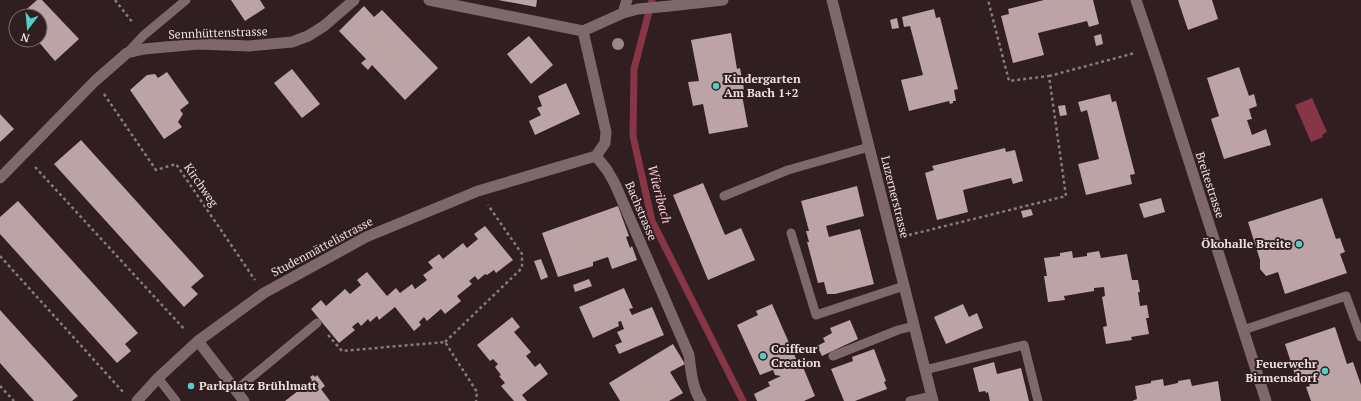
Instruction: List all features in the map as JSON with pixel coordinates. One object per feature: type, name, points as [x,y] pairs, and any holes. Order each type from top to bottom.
[{"type":"street","name":"Sennhüttenstrasse","points":[[0,178],[96,81],[127,53],[144,49],[198,44],[249,46],[292,42],[308,36],[324,26],[354,0]]},
{"type":"street","points":[[429,0],[583,31],[623,13],[638,9],[658,8],[671,3],[723,0]]},
{"type":"street","points":[[623,13],[627,0]]},
{"type":"street","name":"Luzernerstrasse","points":[[832,0],[932,398]]},
{"type":"street","name":"Breitestrasse","points":[[1136,0],[1266,401]]},
{"type":"street","points":[[583,31],[606,132],[605,143],[596,156]]},
{"type":"street","name":"Studenmättelistrasse","points":[[137,401],[158,378],[198,341],[264,293],[366,237],[478,191],[596,156]]},
{"type":"street","name":"Bachstrasse","points":[[596,156],[608,170],[615,184],[689,355],[694,382],[701,401]]},
{"type":"street","points":[[198,341],[244,401]]},
{"type":"lane","points":[[127,53],[144,35],[186,0]]},
{"type":"lane","points":[[724,196],[788,170],[869,147]]},
{"type":"lane","points":[[791,233],[816,315],[904,286]]},
{"type":"lane","points":[[1243,330],[1346,296],[1361,337]]},
{"type":"lane","points":[[236,390],[317,323]]},
{"type":"lane","points":[[833,356],[898,330],[914,326]]},
{"type":"lane","points":[[925,370],[1024,346],[1038,401]]},
{"type":"lane","points":[[158,378],[176,401]]},
{"type":"lane","points":[[910,401],[932,398]]},
{"type":"path","points":[[115,0],[136,28]]},
{"type":"path","points":[[988,0],[1009,81],[1049,76],[1141,51]]},
{"type":"path","points":[[909,235],[1066,196],[1049,76]]},
{"type":"path","name":"Kirchweg","points":[[96,81],[156,170],[176,164],[256,282]]},
{"type":"path","points":[[24,155],[188,334]]},
{"type":"path","points":[[317,323],[342,351],[445,342],[522,268],[522,254],[478,191]]},
{"type":"path","points":[[0,256],[124,394]]},
{"type":"path","points":[[445,342],[477,392],[476,401]]},
{"type":"path","points":[[0,386],[14,401]]},
{"type":"shaded area","points":[[1312,98],[1327,132],[1322,135],[1323,137],[1311,142],[1295,105]]},
{"type":"building","points":[[37,0],[42,0],[79,39],[55,61],[44,48],[48,48],[48,8],[28,8]]},
{"type":"building","points":[[231,0],[260,0],[265,8],[245,21]]},
{"type":"building","points":[[498,0],[537,0],[536,7]]},
{"type":"building","points":[[1044,0],[1093,0],[1099,24],[1089,27],[1087,21],[1038,33],[1044,55],[1013,63],[1001,16],[1009,14],[1008,9]]},
{"type":"building","points":[[1178,0],[1212,0],[1218,19],[1188,30]]},
{"type":"building","points":[[364,6],[374,17],[382,10],[438,68],[405,100],[372,65],[368,70],[361,63],[366,59],[339,31]]},
{"type":"building","points":[[934,9],[936,18],[940,17],[958,89],[954,90],[956,101],[953,101],[953,103],[950,104],[949,101],[909,111],[901,80],[923,75],[910,26],[904,27],[902,17]]},
{"type":"building","points":[[897,18],[899,28],[892,29],[890,20]]},
{"type":"building","name":"Kindergarten Am Bach 1+2","points":[[731,33],[737,69],[740,68],[744,89],[741,90],[748,127],[709,134],[703,104],[693,106],[688,82],[699,81],[691,40]]},
{"type":"building","points":[[1101,34],[1103,44],[1096,46],[1094,36]]},
{"type":"building","points":[[529,36],[553,65],[531,84],[507,54]]},
{"type":"building","points":[[1239,67],[1249,96],[1254,94],[1257,106],[1249,109],[1252,119],[1247,120],[1252,135],[1266,129],[1271,145],[1224,159],[1211,119],[1219,116],[1207,78]]},
{"type":"building","points":[[292,69],[320,104],[302,118],[274,83]]},
{"type":"building","points":[[167,72],[189,103],[180,110],[183,114],[178,122],[182,127],[164,139],[130,90],[147,75],[155,74],[158,78]]},
{"type":"building","points":[[566,83],[580,114],[535,135],[529,121],[541,115],[537,108],[542,106],[538,96]]},
{"type":"building","points":[[1110,94],[1112,102],[1116,101],[1135,174],[1130,175],[1132,184],[1086,195],[1078,164],[1099,159],[1087,110],[1081,112],[1078,102]]},
{"type":"building","points":[[1065,105],[1067,115],[1060,116],[1058,106]]},
{"type":"building","points":[[0,114],[14,129],[0,142]]},
{"type":"building","points":[[81,140],[204,276],[191,287],[198,294],[184,307],[54,164]]},
{"type":"building","points":[[1005,148],[1006,152],[1015,150],[1023,181],[1013,184],[1011,178],[963,190],[968,212],[937,220],[925,173],[934,170],[932,166]]},
{"type":"building","points":[[703,183],[725,235],[741,228],[755,260],[708,280],[673,195]]},
{"type":"building","points":[[857,186],[864,216],[826,226],[829,237],[860,229],[874,284],[835,294],[827,294],[824,282],[818,283],[807,242],[809,242],[806,231],[809,231],[801,201]]},
{"type":"building","points":[[1161,198],[1165,212],[1144,218],[1139,204]]},
{"type":"building","name":"Ökohalle Breite","points":[[1322,198],[1336,239],[1340,238],[1345,252],[1340,254],[1347,273],[1285,294],[1278,272],[1266,276],[1260,269],[1260,260],[1248,222]]},
{"type":"building","points":[[18,201],[138,333],[125,344],[131,351],[117,363],[0,234],[0,217]]},
{"type":"building","points":[[618,206],[629,236],[626,237],[630,248],[632,246],[637,260],[612,269],[608,257],[593,262],[593,266],[558,277],[542,233]]},
{"type":"building","points":[[1031,209],[1033,215],[1023,218],[1021,211]]},
{"type":"building","points":[[485,226],[513,260],[496,273],[494,270],[487,275],[485,274],[478,280],[475,276],[469,281],[472,284],[457,296],[461,301],[445,314],[441,309],[427,321],[424,317],[419,322],[421,325],[414,331],[395,307],[379,320],[377,316],[370,322],[368,319],[361,326],[358,322],[352,327],[355,330],[339,343],[311,309],[321,300],[326,306],[345,289],[350,294],[361,285],[357,280],[367,272],[387,296],[396,288],[400,293],[412,284],[415,289],[427,280],[423,275],[433,268],[428,262],[439,254],[443,259],[463,243],[467,248],[478,239],[474,234]]},
{"type":"building","points":[[1072,251],[1073,258],[1087,256],[1087,253],[1099,251],[1101,258],[1127,254],[1132,280],[1138,280],[1140,306],[1147,305],[1149,318],[1146,318],[1149,334],[1131,337],[1132,340],[1106,344],[1103,327],[1107,326],[1102,297],[1105,296],[1104,287],[1094,288],[1094,291],[1064,296],[1065,300],[1048,302],[1044,276],[1047,276],[1044,258],[1060,256],[1060,253]]},
{"type":"building","points":[[541,259],[548,277],[541,280],[534,261]]},
{"type":"building","points":[[589,279],[592,286],[575,292],[573,285]]},
{"type":"building","points":[[624,288],[633,308],[629,309],[632,315],[652,307],[664,335],[619,354],[615,345],[622,342],[617,332],[624,329],[621,321],[618,322],[619,326],[593,338],[579,307]]},
{"type":"building","points":[[772,304],[800,368],[803,367],[815,396],[804,401],[757,401],[754,394],[770,386],[768,382],[781,376],[775,375],[773,370],[760,375],[737,325],[758,315],[756,311]]},
{"type":"building","points":[[963,304],[969,317],[977,313],[983,328],[946,344],[934,317]]},
{"type":"building","points":[[0,310],[78,396],[72,401],[34,401],[0,363]]},
{"type":"building","points":[[512,317],[520,327],[514,332],[531,352],[526,356],[535,367],[540,363],[548,374],[522,395],[527,401],[514,401],[501,386],[505,383],[499,376],[501,375],[495,367],[498,364],[493,359],[490,361],[477,345]]},
{"type":"building","points":[[850,320],[858,339],[822,356],[817,346],[825,342],[823,338],[832,333],[830,328]]},
{"type":"building","name":"Feuerwehr Birmensdorf","points":[[1335,327],[1347,364],[1353,362],[1361,385],[1361,401],[1311,401],[1306,387],[1310,386],[1307,378],[1297,381],[1285,344]]},
{"type":"building","points":[[673,344],[685,364],[670,372],[683,393],[669,401],[620,401],[609,383]]},
{"type":"building","points":[[874,349],[886,381],[884,382],[887,389],[855,401],[844,401],[831,369],[853,361],[852,357]]},
{"type":"building","points":[[994,362],[997,374],[1021,368],[1029,401],[990,401],[988,392],[979,392],[973,368]]},
{"type":"building","points":[[313,375],[315,377],[317,375],[325,386],[321,389],[330,401],[285,401],[312,380],[310,377]]},
{"type":"building","points":[[1163,379],[1164,386],[1190,379],[1192,386],[1218,381],[1221,401],[1132,401],[1137,399],[1135,386]]},
{"type":"waterway","name":"Wüeribach","points":[[652,0],[634,69],[633,136],[652,221],[743,401]]},
{"type":"place","name":"Kindergarten Am Bach 1+2","points":[[716,86]]},
{"type":"place","name":"Ökohalle Breite","points":[[1299,244]]},
{"type":"place","name":"Coiffeur Creation","points":[[763,356]]},
{"type":"place","name":"Feuerwehr Birmensdorf","points":[[1325,371]]},
{"type":"place","name":"Parkplatz Brühlmatt","points":[[191,386]]}]
